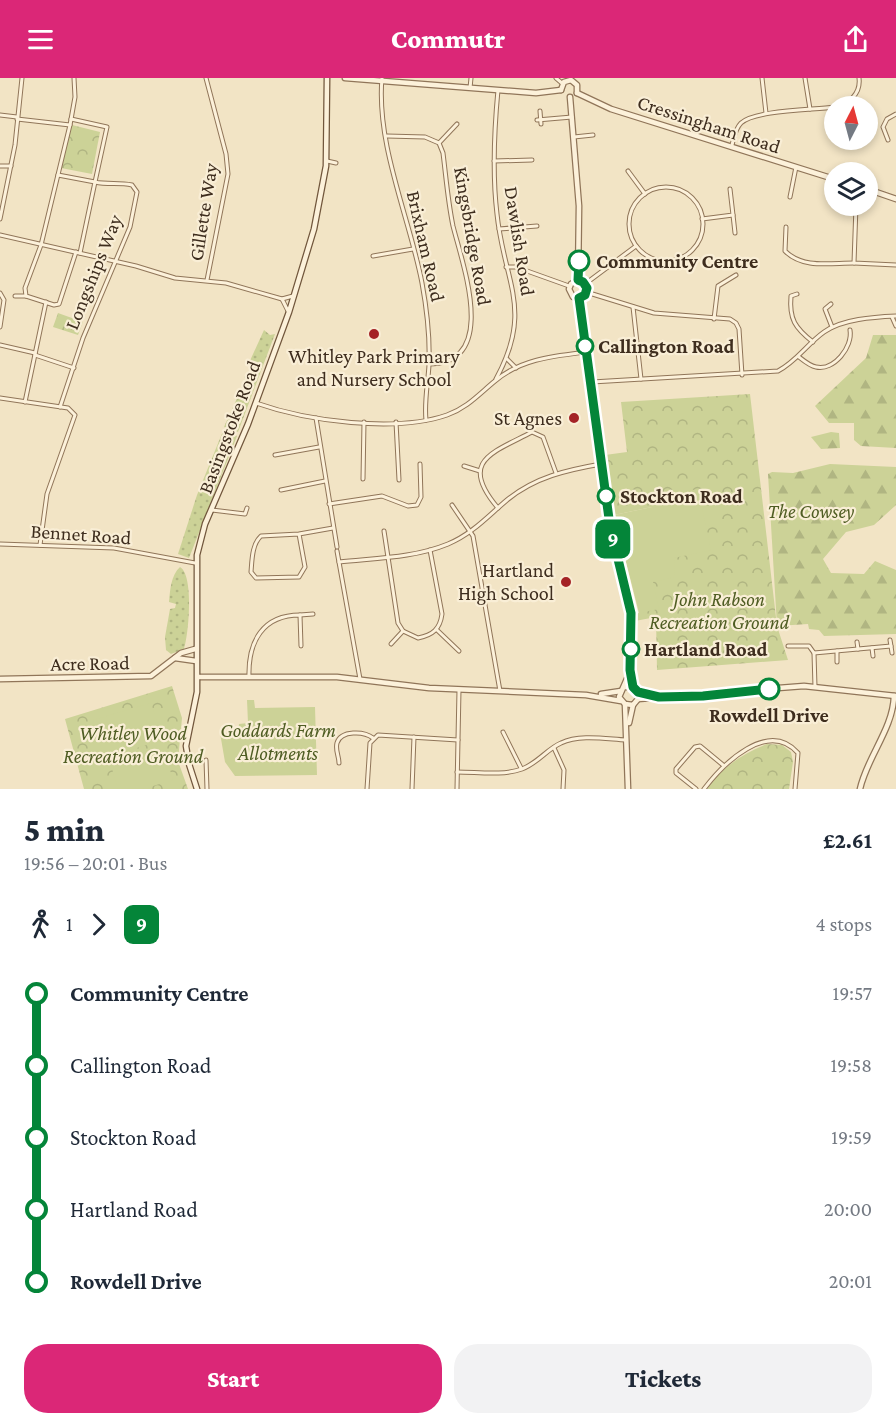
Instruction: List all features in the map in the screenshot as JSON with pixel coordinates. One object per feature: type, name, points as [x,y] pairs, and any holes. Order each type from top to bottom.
[{"type":"street","points":[[0,219],[11,166],[22,78]]},
{"type":"street","points":[[26,296],[25,288],[41,245],[70,125],[75,97],[74,78]]},
{"type":"street","name":"Gillette Way","points":[[206,78],[226,154],[228,174],[207,280]]},
{"type":"street","name":"Basingstoke Road","points":[[198,789],[189,764],[186,746],[198,678],[195,649],[195,563],[205,524],[256,403],[289,312],[321,200],[327,161],[327,78]]},
{"type":"street","points":[[345,78],[536,93],[561,90],[570,97],[579,206],[578,280]]},
{"type":"street","points":[[470,88],[471,78]]},
{"type":"street","points":[[556,78],[563,84]]},
{"type":"street","points":[[762,78],[766,113]]},
{"type":"street","points":[[805,78],[810,109]]},
{"type":"street","points":[[855,96],[860,84],[859,78]]},
{"type":"street","points":[[561,90],[563,84],[571,79],[578,85],[577,93],[570,97]]},
{"type":"street","name":"Brixham Road","points":[[382,80],[387,136],[426,311],[429,364],[426,420]]},
{"type":"street","name":"Dawlish Road","points":[[495,380],[507,359],[516,326],[515,305],[499,229],[494,161],[498,90]]},
{"type":"street","name":"Cressingham Road","points":[[577,93],[611,109],[824,175]]},
{"type":"street","points":[[732,145],[740,124],[766,113],[824,108]]},
{"type":"street","points":[[540,111],[540,121],[572,117]]},
{"type":"street","points":[[888,140],[884,127],[887,119],[896,114]]},
{"type":"street","points":[[0,115],[70,125]]},
{"type":"street","points":[[15,296],[26,296],[46,303],[59,304],[78,253],[95,188],[107,127],[71,119]]},
{"type":"street","points":[[555,119],[555,125]]},
{"type":"street","points":[[439,143],[457,124]]},
{"type":"street","points":[[574,137],[593,135]]},
{"type":"street","name":"Kingsbridge Road","points":[[387,136],[425,137],[439,143],[443,153],[453,225],[468,286],[472,323],[470,337],[453,358],[438,364],[429,364]]},
{"type":"street","points":[[494,161],[532,160]]},
{"type":"street","points":[[327,161],[336,163]]},
{"type":"street","points":[[0,166],[11,166]]},
{"type":"street","points":[[790,197],[796,167]]},
{"type":"street","points":[[628,171],[645,194]]},
{"type":"street","points":[[58,175],[95,182]]},
{"type":"street","name":"Longships Way","points":[[60,406],[94,309],[99,304],[130,227],[136,189],[132,184],[117,181],[109,185],[95,182]]},
{"type":"street","points":[[668,187],[682,191],[695,201],[702,219],[698,242],[681,258],[658,260],[646,255],[636,246],[631,237],[630,218],[645,194],[668,187]]},
{"type":"street","points":[[729,189],[735,233]]},
{"type":"street","points":[[878,193],[896,199]]},
{"type":"street","points":[[702,219],[733,215]]},
{"type":"street","points":[[854,263],[856,216]]},
{"type":"street","points":[[499,229],[537,226]]},
{"type":"street","points":[[786,227],[785,251],[794,260],[807,264],[854,263],[896,266]]},
{"type":"street","points":[[0,236],[175,278],[207,280],[246,287],[282,299],[294,295]]},
{"type":"street","points":[[585,284],[636,246]]},
{"type":"street","points":[[373,256],[413,249]]},
{"type":"street","points":[[506,267],[516,267],[569,286]]},
{"type":"street","points":[[714,319],[718,286],[736,275]]},
{"type":"street","points":[[578,280],[585,284]]},
{"type":"street","points":[[569,286],[578,280]]},
{"type":"street","points":[[585,284],[586,292]]},
{"type":"street","points":[[569,286],[571,295],[579,298]]},
{"type":"street","points":[[579,298],[586,292]]},
{"type":"street","points":[[586,292],[633,307],[677,316],[730,320],[736,323],[742,375]]},
{"type":"street","points":[[0,293],[4,300],[0,327]]},
{"type":"street","points":[[786,294],[790,296],[797,294]]},
{"type":"street","points":[[790,296],[792,321],[796,329],[813,342]]},
{"type":"street","points":[[579,298],[610,526],[631,613],[630,670],[633,687],[638,692],[659,697]]},
{"type":"street","points":[[282,299],[289,312]]},
{"type":"street","points":[[25,402],[46,303]]},
{"type":"street","points":[[820,310],[831,304]]},
{"type":"street","points":[[633,307],[641,379]]},
{"type":"street","points":[[825,309],[832,327]]},
{"type":"street","points":[[590,382],[742,375],[778,371],[799,357],[832,327],[894,316],[896,326]]},
{"type":"street","points":[[799,357],[812,366],[824,367],[844,353],[850,345],[850,330]]},
{"type":"street","points":[[0,345],[74,368]]},
{"type":"street","points":[[256,403],[316,418],[364,422],[426,420],[447,415],[473,402],[495,380],[516,368],[545,357],[586,352]]},
{"type":"street","points":[[507,359],[516,368]]},
{"type":"street","points":[[0,398],[60,406],[72,411],[75,421],[47,494],[40,545]]},
{"type":"street","points":[[316,418],[319,447],[360,679]]},
{"type":"street","points":[[363,479],[364,422]]},
{"type":"street","points":[[396,422],[399,480]]},
{"type":"street","points":[[498,508],[483,490],[480,471],[492,453],[532,432],[539,433],[543,437],[556,473]]},
{"type":"street","points":[[275,454],[319,447]]},
{"type":"street","points":[[329,504],[382,496],[408,506],[417,505],[421,497],[420,464]]},
{"type":"street","points":[[339,562],[387,558],[430,550],[470,532],[525,487],[556,473],[601,464]]},
{"type":"street","points":[[464,466],[480,471]]},
{"type":"street","points":[[420,472],[425,472]]},
{"type":"street","points":[[281,490],[325,481]]},
{"type":"street","points":[[452,505],[473,536],[500,691]]},
{"type":"street","points":[[212,510],[245,514],[247,508]]},
{"type":"street","points":[[299,534],[304,572],[299,577],[256,578],[251,572],[257,540],[264,535],[299,534],[333,528]]},
{"type":"street","points":[[384,531],[398,623],[403,631],[418,638],[436,630],[442,614],[430,550]]},
{"type":"street","name":"Bennet Road","points":[[0,544],[114,548],[195,563]]},
{"type":"street","points":[[249,676],[251,649],[265,627],[286,615],[314,614]]},
{"type":"street","points":[[300,615],[301,646]]},
{"type":"street","points":[[436,630],[459,651]]},
{"type":"street","points":[[391,644],[403,631]]},
{"type":"street","points":[[890,640],[892,653]]},
{"type":"street","points":[[857,642],[858,649]]},
{"type":"street","points":[[788,646],[809,646],[814,653],[815,687]]},
{"type":"street","points":[[814,653],[891,646]]},
{"type":"street","points":[[872,648],[873,656]]},
{"type":"street","name":"Acre Road","points":[[0,680],[142,677],[159,672],[174,658],[195,649]]},
{"type":"street","points":[[837,651],[837,662]]},
{"type":"street","points":[[174,658],[196,661]]},
{"type":"street","points":[[628,789],[628,726],[623,703],[623,689],[630,670]]},
{"type":"street","points":[[198,678],[249,676],[360,679],[459,690],[586,695],[633,705]]},
{"type":"street","points":[[586,695],[633,687]]},
{"type":"street","points":[[638,699],[815,687],[895,696],[893,715],[870,758],[860,789]]},
{"type":"street","points":[[457,789],[459,690]]},
{"type":"street","points":[[628,726],[633,705],[638,699],[638,692]]},
{"type":"street","points":[[503,732],[521,769]]},
{"type":"street","points":[[339,763],[336,744],[340,737],[346,734],[368,734],[372,738]]},
{"type":"street","points":[[372,738],[383,734],[458,740]]},
{"type":"street","points":[[412,789],[414,736]]},
{"type":"street","points":[[366,789],[372,738]]},
{"type":"street","points":[[457,772],[506,772],[521,769],[533,764],[554,748],[575,739],[628,740]]},
{"type":"street","points":[[704,789],[723,765],[743,750],[764,742],[789,743],[798,753],[795,789]]},
{"type":"street","points":[[696,789],[676,773],[676,769],[695,747],[700,746],[723,765]]},
{"type":"street","points":[[554,748],[564,770],[563,789]]},
{"type":"street","points":[[206,760],[206,789]]},
{"type":"green space","points":[[72,125],[100,132],[92,174],[61,168]]},
{"type":"green space","points":[[58,313],[83,322],[78,335],[53,327]]},
{"type":"green space","points":[[264,330],[270,335],[275,334],[238,432],[224,427],[243,385],[248,385],[249,381],[244,377],[254,371],[248,365]]},
{"type":"green space","points":[[873,335],[896,335],[896,448],[861,446],[854,440],[854,423],[829,423],[815,406],[866,358]]},
{"type":"green space","name":"John Rabson Recreation Ground","points":[[750,394],[777,626],[788,660],[657,670],[656,617],[635,621],[634,614],[639,613],[653,582],[652,507],[614,515],[605,455],[627,452],[621,402]]},
{"type":"green space","points":[[223,431],[237,436],[189,558],[178,554],[197,495]]},
{"type":"green space","points":[[831,432],[839,433],[840,448],[821,449],[811,437]]},
{"type":"green space","name":"The Cowsey","points":[[830,464],[896,467],[896,505],[874,525],[846,532],[823,559],[831,573],[864,574],[875,561],[896,570],[896,634],[824,636],[819,630],[809,629],[808,624],[777,626],[768,474],[772,472],[793,473]]},
{"type":"green space","points":[[698,489],[711,550],[674,558],[675,577],[653,582],[659,609],[639,613],[614,515],[652,507],[660,497]]},
{"type":"green space","points":[[180,567],[184,572],[189,593],[187,631],[184,649],[171,654],[166,650],[165,637],[170,609],[175,608],[176,604],[169,602],[172,583]]},
{"type":"green space","name":"Whitley Wood Recreation Ground","points":[[172,686],[182,718],[178,761],[188,789],[84,789],[65,719]]},
{"type":"green space","name":"Goddards Farm Allotments","points":[[247,700],[254,700],[255,708],[315,707],[317,775],[235,776],[225,762],[220,733],[238,732],[239,724],[248,723]]},
{"type":"green space","points":[[151,703],[163,740],[104,758],[93,720]]},
{"type":"green space","points":[[767,744],[782,745],[791,752],[793,762],[789,789],[707,789],[733,762]]},
{"type":"green space","points":[[163,746],[173,780],[143,789],[118,789],[110,762]]},
{"type":"bus line","name":"9","points":[[579,261],[578,280],[583,282],[587,288],[585,295],[579,298],[610,526],[631,613],[630,670],[633,687],[638,692],[659,697],[703,696],[769,689]]},
{"type":"place","name":"Community Centre","points":[[579,261]]},
{"type":"place","name":"Whitley Park Primary and Nursery School","points":[[374,334]]},
{"type":"place","name":"Callington Road","points":[[585,346]]},
{"type":"place","name":"St Agnes","points":[[574,418]]},
{"type":"place","name":"Stockton Road","points":[[606,496]]},
{"type":"place","name":"Hartland High School","points":[[566,582]]},
{"type":"place","name":"Hartland Road","points":[[631,649]]},
{"type":"place","name":"Rowdell Drive","points":[[769,689]]}]
